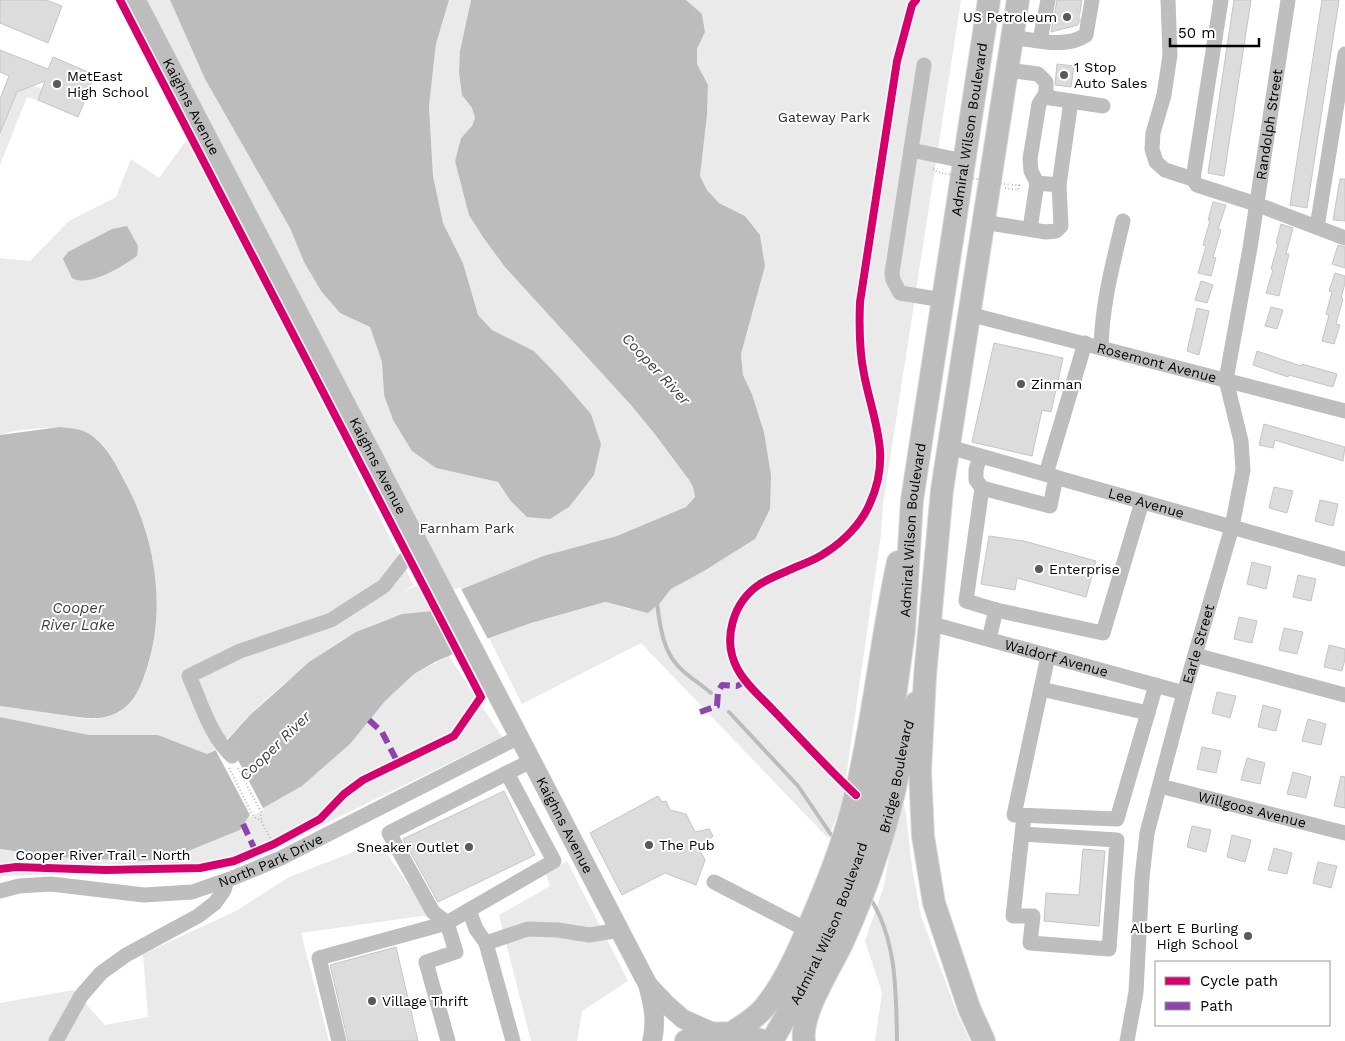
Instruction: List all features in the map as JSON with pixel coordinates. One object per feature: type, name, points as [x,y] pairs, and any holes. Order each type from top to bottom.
[{"type":"highway","name":"Admiral Wilson Boulevard","points":[[772,1041],[832,927],[853,882],[880,782],[892,718],[906,604],[912,500],[989,0]]},
{"type":"highway","name":"Admiral Wilson Boulevard","points":[[984,1041],[969,1008],[934,903],[922,836],[920,793],[925,676],[937,534],[1018,0]]},
{"type":"highway","points":[[686,1041],[723,1033],[752,1019],[765,1007],[798,952],[808,930],[853,882],[845,832],[863,763],[889,602],[912,500]]},
{"type":"highway","name":"Bridge Boulevard","points":[[804,1041],[803,1028],[805,1021],[853,882],[895,787],[906,731],[925,676]]},
{"type":"highway","points":[[950,954],[980,1002],[997,1041]]},
{"type":"highway","points":[[723,1033],[763,1041]]},
{"type":"main road","name":"Kaighns Avenue","points":[[136,0],[648,985],[654,1012],[652,1041]]},
{"type":"main road","name":"Kaighns Avenue","points":[[648,985],[683,1019],[723,1033]]},
{"type":"street","points":[[1040,40],[1049,18],[1047,0]]},
{"type":"street","points":[[1168,0],[1170,55],[1164,95],[1153,133],[1152,149],[1156,162],[1165,170],[1193,179],[1197,184],[1345,238]]},
{"type":"street","points":[[1193,179],[1221,0]]},
{"type":"street","name":"Randolph Street","points":[[1250,248],[1288,0]]},
{"type":"street","points":[[1012,37],[1069,42],[1079,40],[1086,35],[1087,9]]},
{"type":"street","points":[[1317,227],[1345,54]]},
{"type":"street","points":[[924,65],[893,280],[900,293],[943,300]]},
{"type":"street","points":[[1007,70],[1038,74],[1046,82],[1046,93],[1039,104],[1030,159],[1031,171],[1037,183],[1030,229]]},
{"type":"street","points":[[1046,93],[1051,98],[1103,106]]},
{"type":"street","points":[[983,222],[1046,232],[1056,231],[1061,226],[1059,185],[1071,102]]},
{"type":"street","points":[[911,150],[964,161]]},
{"type":"street","points":[[1037,183],[1059,185]]},
{"type":"street","points":[[1101,348],[1102,321],[1123,221]]},
{"type":"street","name":"Earle Street","points":[[1127,1041],[1136,992],[1142,878],[1146,842],[1184,693],[1232,527],[1243,470],[1241,441],[1226,380],[1250,248]]},
{"type":"street","name":"Rosemont Avenue","points":[[969,314],[1345,411]]},
{"type":"street","points":[[980,456],[976,470],[976,480],[982,488],[1050,506],[1051,476],[1085,343]]},
{"type":"street","name":"Lee Avenue","points":[[949,447],[1345,559]]},
{"type":"street","points":[[982,488],[966,601],[996,610],[1103,633],[1142,502]]},
{"type":"street","points":[[224,750],[189,676],[240,651],[331,620],[384,586],[408,555],[419,546]]},
{"type":"street","points":[[989,639],[996,610]]},
{"type":"street","name":"Waldorf Avenue","points":[[929,623],[1184,693]]},
{"type":"street","points":[[1195,655],[1345,695]]},
{"type":"street","points":[[1048,656],[1014,815],[1117,819],[1156,685]]},
{"type":"street","points":[[1041,689],[1148,713]]},
{"type":"street","name":"North Park Drive","points":[[0,891],[19,886],[51,884],[144,895],[192,892],[227,880],[277,851],[519,737]]},
{"type":"street","points":[[448,1041],[426,962],[456,952],[447,923],[433,912],[389,833],[531,761]]},
{"type":"street","points":[[507,773],[554,861]]},
{"type":"street","name":"Willgoos Avenue","points":[[1160,786],[1345,833]]},
{"type":"street","points":[[1022,834],[1117,840],[1109,949],[1030,944],[1033,916],[1013,916],[1022,834],[1024,816]]},
{"type":"street","points":[[339,1041],[319,958],[447,923],[577,849]]},
{"type":"street","points":[[56,1041],[81,996],[101,973],[126,955],[198,916],[215,903],[224,890],[227,880]]},
{"type":"street","points":[[714,882],[808,930]]},
{"type":"street","points":[[469,910],[476,929],[486,943],[513,1041]]},
{"type":"street","points":[[486,943],[528,930],[558,930],[589,935],[620,930]]},
{"type":"path","points":[[942,173],[1019,185],[1018,190],[1006,188]]},
{"type":"path","points":[[224,750],[261,812],[261,821],[277,851]]},
{"type":"path","points":[[224,750],[253,816],[261,821]]},
{"type":"path","points":[[277,851],[282,840]]},
{"type":"path","points":[[265,848],[277,851]]},
{"type":"green space","name":"Farnham Park","points":[[136,0],[170,0],[205,79],[290,228],[304,262],[321,291],[340,313],[370,327],[382,362],[384,395],[393,420],[436,468],[498,482],[510,500],[601,444],[591,414],[559,377],[534,351],[492,330],[477,315],[463,263],[443,223],[433,176],[429,106],[436,44],[449,0],[471,0],[460,51],[462,95],[472,108],[475,118],[472,126],[461,138],[455,161],[462,183],[689,480],[695,497],[686,508],[617,536],[543,556],[462,589],[441,589]]},
{"type":"green space","name":"Gateway Park","points":[[686,0],[961,0],[883,504],[881,534],[842,805],[828,838],[641,643],[522,704],[489,638],[531,623],[605,602],[629,609],[660,603],[671,589],[755,539],[771,475],[764,432],[752,394],[743,375],[741,354],[765,266],[760,235],[745,216],[719,203],[707,190],[700,176],[707,115],[708,85],[697,64],[697,49],[705,32],[702,14]]},
{"type":"green space","points":[[34,86],[42,89],[38,100],[27,97],[0,165],[0,114],[7,117],[17,92]]},
{"type":"green space","points":[[188,138],[414,585],[403,592],[420,584],[431,611],[405,614],[379,622],[340,642],[286,682],[226,740],[207,754],[158,735],[89,735],[0,717],[0,706],[94,719],[110,716],[125,709],[137,694],[147,669],[153,644],[157,594],[150,545],[133,497],[110,455],[100,442],[84,432],[64,427],[25,430],[0,435],[0,258],[30,261],[69,221],[116,197],[131,159],[159,178]]},
{"type":"green space","points":[[449,656],[502,737],[288,842],[204,870],[4,876],[0,878],[0,849],[57,857],[133,861],[158,860],[170,858],[240,830],[249,816],[302,786],[350,744],[384,701],[414,674]]},
{"type":"green space","points":[[903,801],[921,916],[957,1013],[970,1041],[875,1041],[882,993],[865,941],[884,886],[897,808]]},
{"type":"green space","points":[[379,842],[429,915],[301,933],[329,1041],[0,1041],[0,1003],[73,990],[105,1025],[148,1017],[143,954],[236,911],[289,877]]},
{"type":"green space","points":[[567,861],[628,981],[582,1011],[577,1041],[531,1041],[499,915],[550,886],[546,873]]},
{"type":"water","points":[[170,0],[449,0],[436,44],[429,106],[433,176],[443,223],[463,263],[478,315],[492,330],[534,351],[591,414],[601,444],[594,475],[569,507],[550,519],[527,517],[510,500],[498,482],[436,468],[412,451],[393,420],[384,395],[382,362],[370,327],[340,313],[321,291],[304,262],[290,228],[205,79]]},
{"type":"water","name":"Cooper River","points":[[471,0],[686,0],[702,14],[705,32],[697,49],[697,64],[708,85],[707,115],[700,176],[707,190],[719,203],[745,216],[760,235],[765,266],[741,354],[743,375],[752,394],[764,432],[771,475],[770,509],[755,539],[671,589],[660,603],[648,613],[605,602],[531,623],[489,638],[435,662],[414,674],[385,701],[350,744],[302,786],[249,816],[240,830],[178,855],[158,860],[133,861],[57,857],[0,849],[0,717],[89,735],[158,735],[207,754],[220,748],[250,715],[309,662],[356,632],[402,614],[431,611],[462,589],[543,556],[617,536],[686,507],[695,497],[689,480],[654,433],[630,404],[505,267],[469,215],[455,161],[461,138],[472,126],[475,118],[472,108],[462,95],[459,72],[460,51]]},
{"type":"water","points":[[127,226],[138,246],[137,256],[115,270],[96,278],[79,280],[72,278],[63,259],[68,252],[112,229]]},
{"type":"water","name":"Cooper River Lake","points":[[60,427],[78,429],[91,435],[111,456],[134,500],[143,523],[154,571],[157,596],[156,620],[153,644],[144,676],[134,698],[124,709],[109,716],[96,718],[83,718],[0,706],[0,435]]},
{"type":"pier","points":[[460,587],[489,641],[458,655],[433,607]]},
{"type":"pier","points":[[226,737],[264,810],[251,817],[214,747]]},
{"type":"building","name":"MetEast High School","points":[[0,0],[46,0],[62,6],[48,43],[0,23]]},
{"type":"building","name":"US Petroleum","points":[[1057,0],[1082,0],[1078,25],[1051,32]]},
{"type":"building","points":[[1234,0],[1251,0],[1224,176],[1208,173]]},
{"type":"building","points":[[1322,0],[1339,0],[1307,208],[1290,205]]},
{"type":"building","name":"MetEast High School","points":[[0,50],[48,69],[53,57],[95,75],[78,117],[38,100],[45,81],[17,92],[0,133],[0,99],[9,76],[0,72]]},
{"type":"building","name":"1 Stop Auto Sales","points":[[1057,64],[1074,66],[1071,87],[1055,85]]},
{"type":"building","points":[[1340,179],[1345,179],[1345,221],[1333,220]]},
{"type":"building","points":[[1213,202],[1226,205],[1218,229],[1221,230],[1213,257],[1216,258],[1211,276],[1198,273],[1206,246],[1203,245]]},
{"type":"building","points":[[1281,224],[1293,228],[1286,254],[1289,254],[1279,296],[1266,293],[1273,270],[1271,269]]},
{"type":"building","points":[[1338,245],[1345,247],[1345,268],[1332,264]]},
{"type":"building","points":[[1335,273],[1345,276],[1345,283],[1336,324],[1340,325],[1334,344],[1322,341],[1329,315],[1326,314],[1332,292],[1329,291]]},
{"type":"building","points":[[1201,281],[1213,285],[1207,303],[1195,300]]},
{"type":"building","points":[[1271,307],[1283,310],[1277,329],[1265,326]]},
{"type":"building","points":[[1197,308],[1209,311],[1199,355],[1187,351]]},
{"type":"building","name":"Zinman","points":[[994,343],[1063,358],[1051,412],[1042,410],[1032,456],[972,442]]},
{"type":"building","points":[[1257,351],[1301,366],[1302,364],[1337,374],[1333,387],[1289,375],[1288,377],[1253,365]]},
{"type":"building","points":[[1264,424],[1345,447],[1343,461],[1275,440],[1273,448],[1259,445]]},
{"type":"building","points":[[1274,487],[1293,491],[1287,513],[1269,508]]},
{"type":"building","points":[[1320,500],[1338,504],[1333,526],[1315,521]]},
{"type":"building","name":"Enterprise","points":[[989,536],[1024,541],[1096,561],[1086,597],[1017,578],[1015,590],[981,584]]},
{"type":"building","points":[[1252,562],[1271,567],[1266,589],[1247,584]]},
{"type":"building","points":[[1298,575],[1316,579],[1311,601],[1293,597]]},
{"type":"building","points":[[1239,617],[1257,621],[1252,643],[1234,639]]},
{"type":"building","points":[[1284,628],[1303,632],[1297,654],[1279,650]]},
{"type":"building","points":[[1329,645],[1345,649],[1342,671],[1324,667]]},
{"type":"building","points":[[1217,692],[1236,696],[1230,718],[1212,713]]},
{"type":"building","points":[[1263,705],[1281,710],[1276,731],[1258,727]]},
{"type":"building","points":[[1308,719],[1326,724],[1321,745],[1302,741]]},
{"type":"building","points":[[1202,747],[1221,751],[1216,773],[1197,769]]},
{"type":"building","points":[[1247,758],[1265,763],[1260,784],[1241,780]]},
{"type":"building","points":[[1293,772],[1311,777],[1306,798],[1287,794]]},
{"type":"building","points":[[1341,776],[1345,777],[1345,808],[1334,806]]},
{"type":"building","name":"Sneaker Outlet","points":[[504,791],[535,855],[438,902],[403,839]]},
{"type":"building","name":"The Pub","points":[[658,796],[662,802],[666,801],[670,810],[686,814],[695,832],[709,829],[713,836],[699,849],[705,860],[696,885],[665,873],[622,895],[590,833]]},
{"type":"building","points":[[1192,826],[1211,830],[1206,852],[1187,847]]},
{"type":"building","points":[[1232,835],[1251,840],[1245,862],[1227,857]]},
{"type":"building","points":[[1274,848],[1292,853],[1287,874],[1268,870]]},
{"type":"building","points":[[1083,849],[1105,851],[1099,926],[1044,921],[1046,893],[1079,895]]},
{"type":"building","points":[[1318,862],[1337,866],[1331,888],[1313,883]]},
{"type":"building","name":"Village Thrift","points":[[396,947],[418,1041],[348,1041],[330,965]]},
{"type":"waterway","points":[[657,603],[661,631],[671,657],[683,671],[711,693]]},
{"type":"waterway","points":[[729,712],[798,786],[834,839]]},
{"type":"waterway","points":[[870,898],[879,914],[890,949],[895,985],[897,1041]]},
{"type":"tunnel","points":[[1053,19],[1080,15]]},
{"type":"marked path","points":[[700,712],[717,706],[718,692],[722,685],[737,686],[746,681]]},
{"type":"marked path","points":[[369,720],[382,732],[398,763]]},
{"type":"marked path","points":[[243,824],[256,852]]},
{"type":"cycle path","name":"Cooper River Trail - North","points":[[0,869],[16,867],[106,870],[200,868],[234,861],[274,844],[320,819],[344,794],[363,780],[454,736],[481,697],[120,0]]},
{"type":"cycle path","points":[[856,795],[744,680],[737,668],[730,645],[733,622],[737,611],[751,592],[766,580],[821,556],[839,543],[862,518],[876,486],[880,469],[879,438],[861,356],[860,302],[897,61],[912,5],[916,0]]},
{"type":"place","name":"US Petroleum","points":[[1067,17]]},
{"type":"place","name":"1 Stop Auto Sales","points":[[1064,75]]},
{"type":"place","name":"MetEast High School","points":[[57,84]]},
{"type":"place","name":"Zinman","points":[[1021,384]]},
{"type":"place","name":"Enterprise","points":[[1039,569]]},
{"type":"place","name":"The Pub","points":[[649,845]]},
{"type":"place","name":"Sneaker Outlet","points":[[469,847]]},
{"type":"place","name":"Albert E Burling High School","points":[[1248,936]]},
{"type":"place","name":"Village Thrift","points":[[372,1001]]}]
